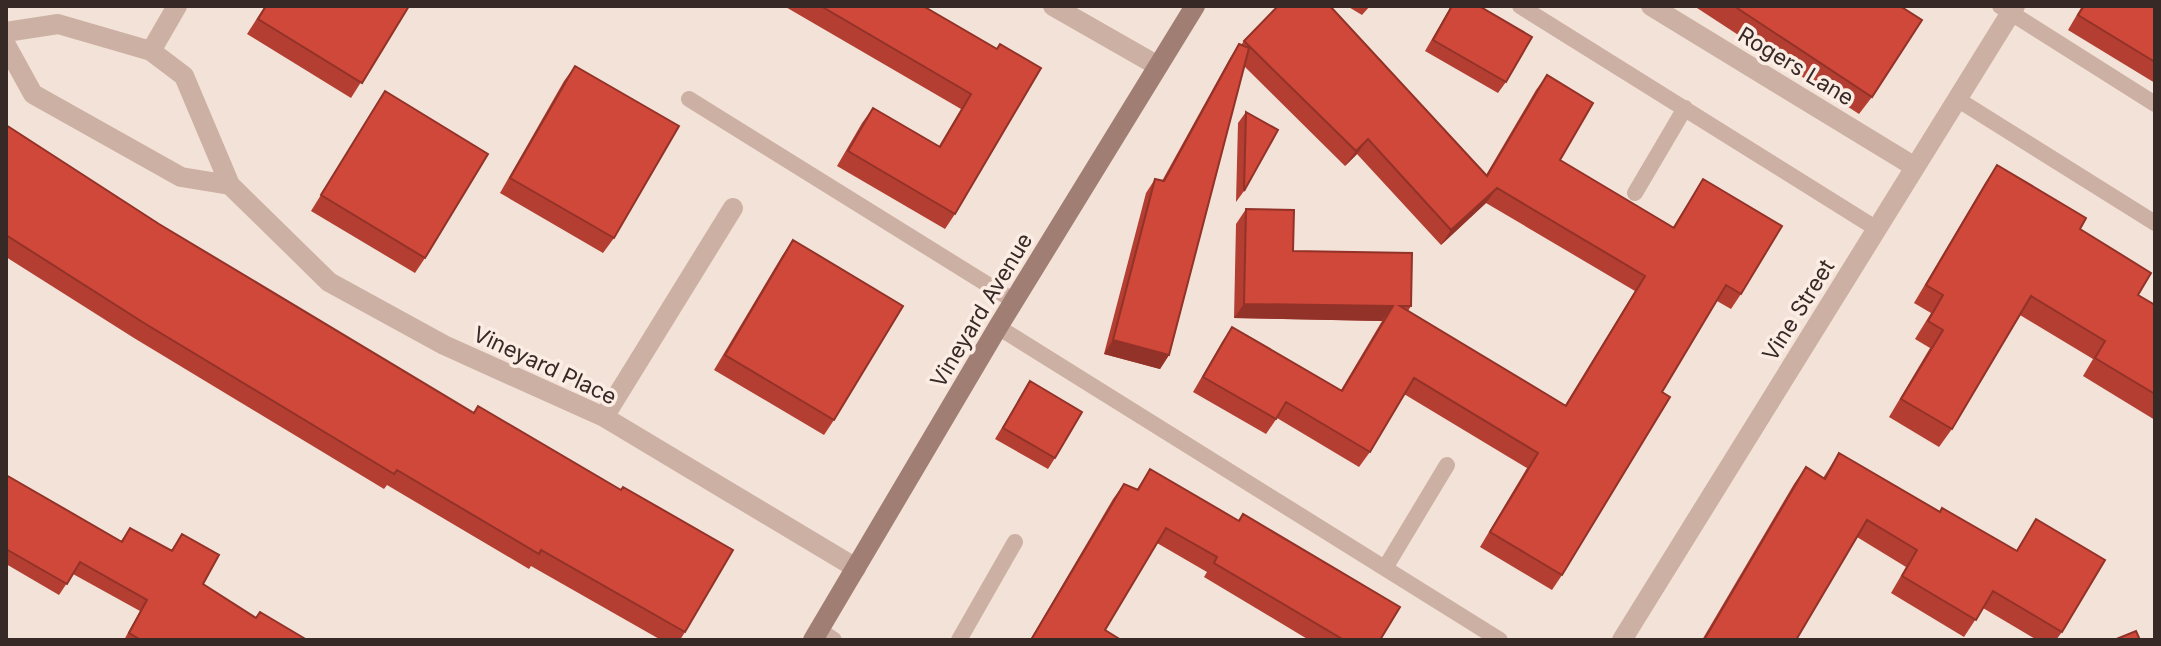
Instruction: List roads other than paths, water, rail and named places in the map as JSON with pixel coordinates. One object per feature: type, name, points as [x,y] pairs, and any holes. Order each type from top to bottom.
[{"type":"street","points":[[151,51],[177,6]]},
{"type":"street","points":[[1053,6],[1158,66]]},
{"type":"street","name":"Vineyard Avenue","points":[[822,637],[856,568],[998,327],[1195,6]]},
{"type":"street","name":"Rogers Lane","points":[[1651,6],[1915,167]]},
{"type":"street","name":"Vine Street","points":[[1622,640],[1957,99],[2009,8]]},
{"type":"street","name":"Vineyard Place","points":[[6,32],[58,24],[151,51],[184,76],[230,185],[329,282],[444,345],[604,417],[856,568]]},
{"type":"street","points":[[6,45],[33,94],[181,177],[230,185]]},
{"type":"street","points":[[604,417],[733,208]]},
{"type":"lane","points":[[1520,6],[1877,229]]},
{"type":"lane","points":[[2009,8],[2155,104]]},
{"type":"lane","points":[[689,99],[1014,301]]},
{"type":"lane","points":[[1957,99],[2155,223]]},
{"type":"lane","points":[[1635,193],[1685,108]]},
{"type":"lane","points":[[998,327],[1500,640]]},
{"type":"lane","points":[[1385,568],[1447,465]]},
{"type":"lane","points":[[959,640],[1015,542]]}]
